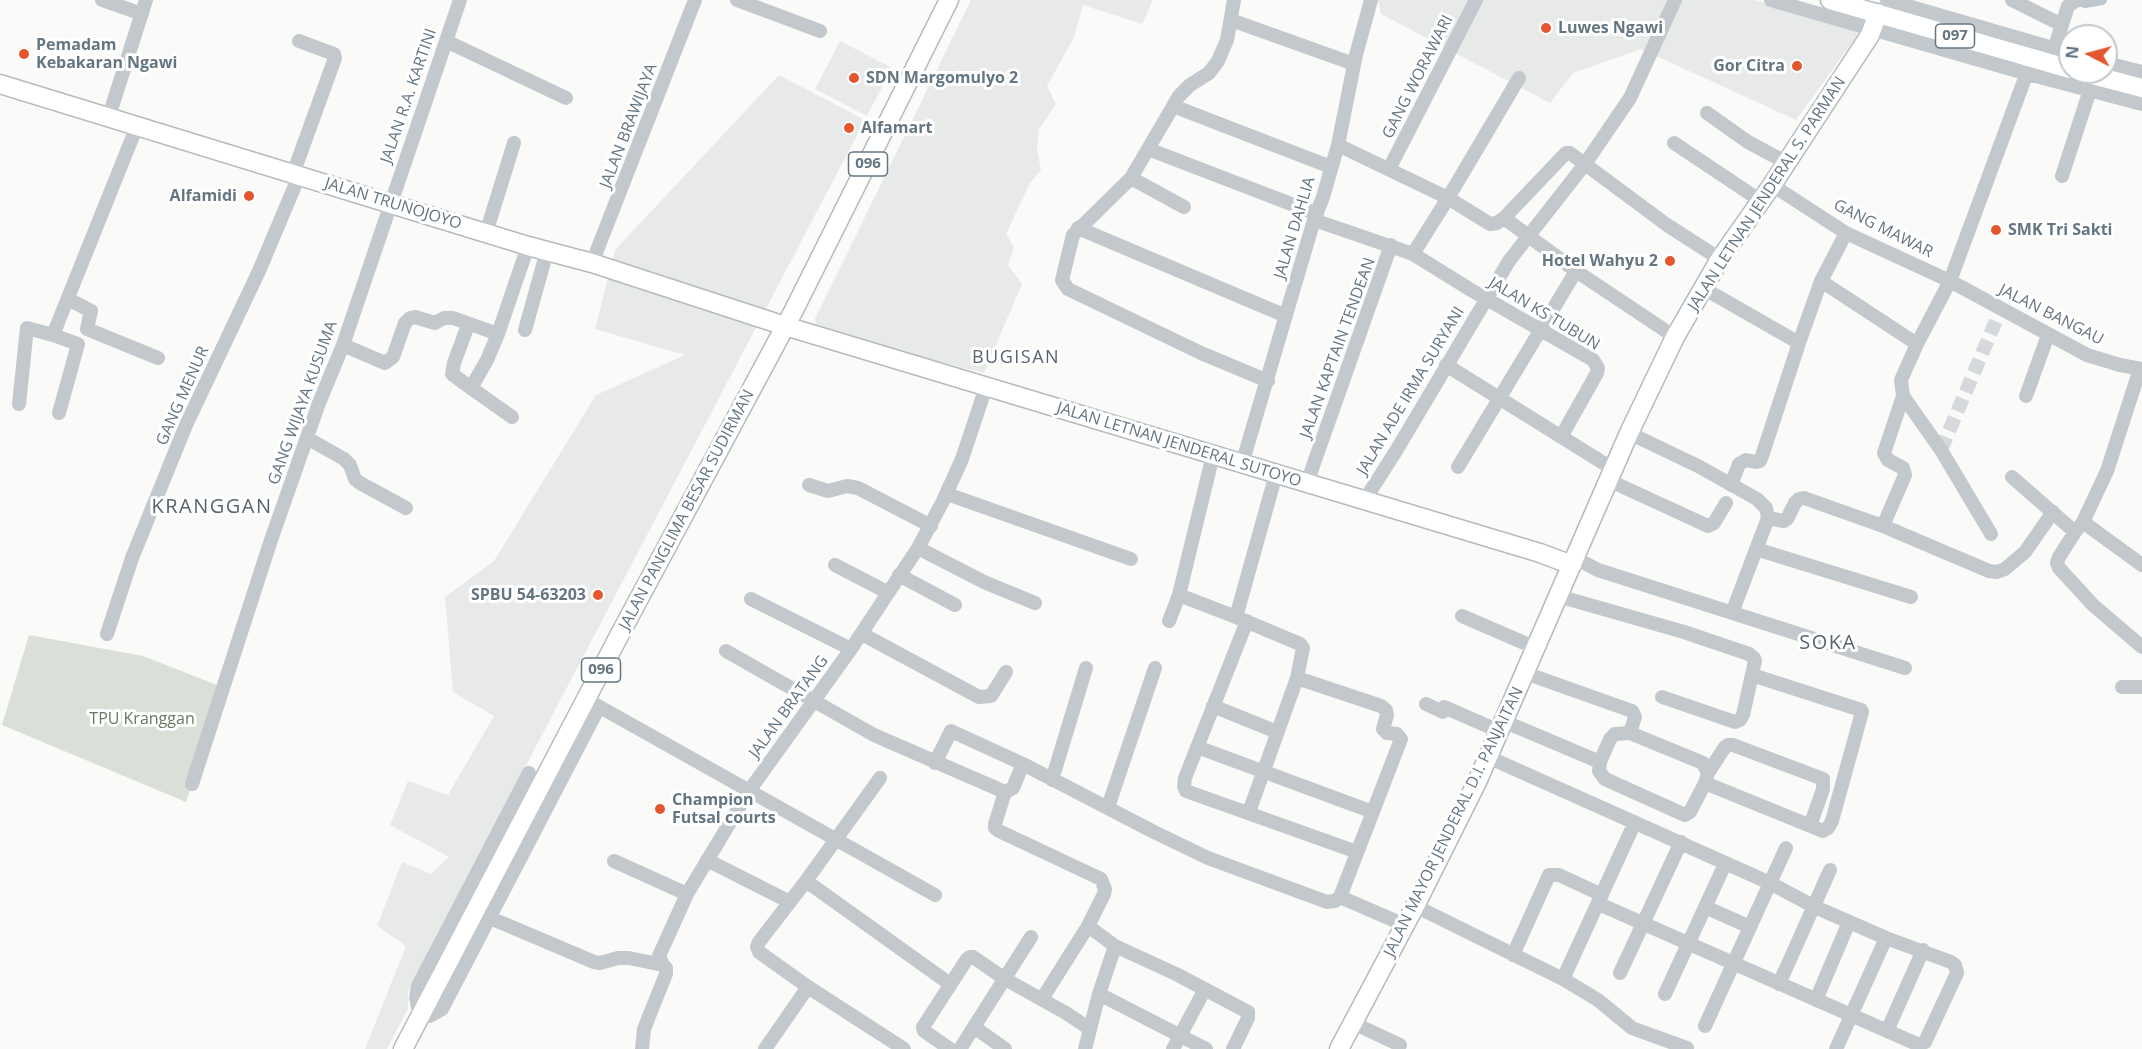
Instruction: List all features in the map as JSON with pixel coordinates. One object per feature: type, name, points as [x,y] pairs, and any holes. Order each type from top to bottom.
[{"type":"main road","name":"JALAN PANGLIMA BESAR SUDIRMAN","points":[[403,1049],[460,940],[483,915],[592,703],[609,638],[650,578],[673,551],[697,474],[749,394],[785,327],[949,0]]},
{"type":"main road","name":"097","points":[[1832,0],[2030,66],[2052,56],[2058,60]]},
{"type":"main road","name":"JALAN LETNAN JENDERAL S. PARMAN","points":[[1573,562],[1629,433],[1675,338],[1720,259],[1787,163],[1879,14]]},
{"type":"main road","points":[[2118,82],[2142,88]]},
{"type":"main road","name":"JALAN TRUNOJOYO","points":[[0,84],[528,246],[592,263],[785,327]]},
{"type":"main road","name":"JALAN LETNAN JENDERAL SUTOYO","points":[[785,327],[1573,562]]},
{"type":"main road","name":"JALAN MAYOR JENDERAL D.I. PANJAITAN","points":[[1339,1049],[1415,906],[1488,757],[1573,562]]},
{"type":"street","points":[[102,0],[142,14]]},
{"type":"street","points":[[109,116],[146,0]]},
{"type":"street","name":"JALAN R.A. KARTINI","points":[[390,204],[460,0]]},
{"type":"street","name":"JALAN BRAWIJAYA","points":[[592,263],[695,0]]},
{"type":"street","points":[[737,0],[820,31]]},
{"type":"street","name":"JALAN DAHLIA","points":[[1242,464],[1338,145],[1354,64],[1371,0]]},
{"type":"street","name":"GANG WORAWARI","points":[[1389,169],[1476,0]]},
{"type":"street","name":"JALAN ADE IRMA SURYANI","points":[[1364,501],[1509,261],[1585,164],[1630,98],[1675,0]]},
{"type":"street","points":[[1771,0],[1879,14],[2052,56],[2058,55]]},
{"type":"street","points":[[2012,0],[2060,24]]},
{"type":"street","points":[[1231,1],[1231,20],[1227,40],[1218,61],[1209,73],[1190,85],[1179,96],[1131,178],[1078,228],[1070,244],[1062,280],[1068,289],[1201,353],[1268,381]]},
{"type":"street","points":[[2062,24],[2073,3]]},
{"type":"street","points":[[1231,20],[1354,64]]},
{"type":"street","points":[[2052,56],[2058,37]]},
{"type":"street","name":"GANG MENUR","points":[[107,634],[132,558],[186,425],[259,271],[296,175],[335,58],[334,54],[298,41]]},
{"type":"street","points":[[446,41],[566,98]]},
{"type":"street","points":[[1991,534],[1941,450],[1903,396],[1900,380],[1950,281],[2030,66],[2090,90],[2142,104]]},
{"type":"street","points":[[2118,66],[2142,72]]},
{"type":"street","points":[[1413,254],[1519,78]]},
{"type":"street","points":[[2062,176],[2090,90]]},
{"type":"street","points":[[1173,106],[1330,167]]},
{"type":"street","points":[[1707,113],[1748,142],[1787,163]]},
{"type":"street","points":[[53,335],[137,126]]},
{"type":"street","points":[[486,232],[514,143]]},
{"type":"street","points":[[1674,143],[1761,201]]},
{"type":"street","points":[[1338,145],[1448,198],[1490,224],[1497,223],[1504,218],[1566,153],[1569,153],[1666,225],[1720,259]]},
{"type":"street","points":[[1148,148],[1315,217],[1391,245]]},
{"type":"street","points":[[1131,178],[1185,207]]},
{"type":"street","name":"GANG MAWAR","points":[[1772,185],[1846,233],[1950,281]]},
{"type":"street","name":"GANG WIJAYA KUSUMA","points":[[192,784],[246,613],[307,438],[343,345],[390,204]]},
{"type":"street","points":[[1504,218],[1576,271],[1675,338]]},
{"type":"street","points":[[1078,228],[1286,316]]},
{"type":"street","points":[[1731,485],[1738,464],[1746,460],[1760,461],[1821,281],[1846,233]]},
{"type":"street","name":"JALAN KAPTAIN TENDEAN","points":[[1307,483],[1391,245],[1413,254]]},
{"type":"street","points":[[471,388],[498,334],[528,246]]},
{"type":"street","points":[[525,330],[547,251]]},
{"type":"street","name":"JALAN KS TUBUN","points":[[1413,254],[1593,360],[1598,368],[1597,373],[1561,437]]},
{"type":"street","points":[[1458,467],[1576,271]]},
{"type":"street","points":[[1821,281],[1917,344]]},
{"type":"street","name":"JALAN BANGAU","points":[[1950,281],[2086,355],[2141,369]]},
{"type":"street","points":[[1703,288],[1799,343]]},
{"type":"street","points":[[68,299],[91,311],[87,329],[158,358]]},
{"type":"street","points":[[343,345],[385,363],[393,357],[405,323],[415,317],[435,323],[449,317],[498,334]]},
{"type":"street","points":[[468,325],[452,374],[512,417]]},
{"type":"street","points":[[19,404],[27,328],[78,344],[59,413]]},
{"type":"street","points":[[2026,396],[2048,334]]},
{"type":"street","points":[[1446,365],[1561,437],[1611,475],[1708,526],[1714,523],[1726,503]]},
{"type":"street","points":[[2141,369],[2106,471],[2079,527],[2057,563],[2093,605],[2142,647]]},
{"type":"street","name":"JALAN BRATANG","points":[[642,1049],[644,1029],[666,974],[666,968],[659,959],[660,953],[687,894],[749,791],[862,634],[931,526],[962,459],[986,387]]},
{"type":"street","points":[[1883,526],[1905,475],[1903,468],[1888,460],[1884,453],[1903,396]]},
{"type":"street","points":[[1629,433],[1698,466],[1757,499],[1766,508],[1768,518],[1732,613]]},
{"type":"street","points":[[307,438],[344,459],[350,465],[355,479],[360,483],[406,508]]},
{"type":"street","points":[[1169,621],[1179,595],[1213,455]]},
{"type":"street","points":[[1276,474],[1241,619],[1184,786],[1186,791],[1357,852]]},
{"type":"street","points":[[2012,477],[2053,512],[2142,565]]},
{"type":"street","points":[[809,485],[828,491],[847,486],[858,488],[931,526]]},
{"type":"street","points":[[946,494],[1131,559]]},
{"type":"street","points":[[1768,518],[1784,521],[1795,503],[1804,498],[1883,526],[1989,571],[1997,572],[2005,569],[2025,552],[2053,512]]},
{"type":"street","points":[[918,548],[984,582],[1035,603]]},
{"type":"street","points":[[1756,549],[1911,597]]},
{"type":"street","points":[[1573,562],[1905,669]]},
{"type":"street","points":[[835,565],[887,592]]},
{"type":"street","points":[[899,575],[955,605]]},
{"type":"street","points":[[1179,595],[1300,644],[1303,653],[1297,678],[1249,812]]},
{"type":"street","points":[[1558,596],[1652,622],[1749,654],[1754,658],[1743,716],[1740,720],[1735,722],[1662,697]]},
{"type":"street","points":[[752,599],[851,649]]},
{"type":"street","points":[[1462,616],[1536,648]]},
{"type":"street","points":[[862,634],[979,697],[990,696],[1006,672]]},
{"type":"street","points":[[726,651],[812,702],[874,735],[1005,792]]},
{"type":"street","points":[[1052,780],[1086,668]]},
{"type":"street","points":[[1108,807],[1155,668]]},
{"type":"street","points":[[1525,673],[1632,711],[1635,717],[1630,733]]},
{"type":"street","points":[[1706,778],[1823,831],[1832,821],[1861,710],[1752,675]]},
{"type":"street","points":[[935,763],[951,731],[1023,764],[1209,858],[1327,902],[1335,901],[1340,897],[1401,742],[1400,736],[1387,733],[1383,729],[1387,715],[1386,710],[1381,706],[1297,678]]},
{"type":"street","points":[[2122,687],[2142,687]]},
{"type":"street","points":[[592,703],[935,895]]},
{"type":"street","points":[[1426,704],[1443,712],[1444,707],[1600,762]]},
{"type":"street","points":[[1213,706],[1277,732]]},
{"type":"street","points":[[1706,778],[1703,763],[1630,733],[1615,734],[1610,739],[1600,762],[1599,771],[1605,779],[1685,815],[1690,812],[1706,778],[1728,745],[1822,779],[1823,789],[1810,826]]},
{"type":"street","points":[[1197,747],[1373,812]]},
{"type":"street","points":[[1488,757],[1681,842],[1770,883],[1815,907],[1886,938],[1923,950],[1955,965],[1957,973],[1922,1045],[1919,1045],[1688,944],[1644,923],[1559,875],[1549,875],[1513,955]]},
{"type":"street","points":[[1023,764],[1012,788],[1005,792],[995,828],[1101,879],[1105,889],[1088,926],[1042,999]]},
{"type":"street","points":[[460,940],[529,773]]},
{"type":"street","points":[[880,778],[757,947],[759,952],[883,1043],[904,1049]]},
{"type":"street","points":[[1563,979],[1635,822]]},
{"type":"street","points":[[1620,973],[1681,842]]},
{"type":"street","points":[[1705,1026],[1786,848]]},
{"type":"street","points":[[707,860],[790,902]]},
{"type":"street","points":[[614,861],[687,894]]},
{"type":"street","points":[[1665,994],[1725,864]]},
{"type":"street","points":[[1779,984],[1830,870]]},
{"type":"street","points":[[806,881],[950,984]]},
{"type":"street","points":[[1340,897],[1405,925]]},
{"type":"street","points":[[1415,906],[1563,979],[1598,1000],[1632,1028],[1687,1048]]},
{"type":"street","points":[[1705,907],[1750,927]]},
{"type":"street","points":[[483,915],[594,962],[629,958],[663,965]]},
{"type":"street","points":[[1816,1000],[1849,922]]},
{"type":"street","points":[[1088,926],[1115,946],[1248,1012],[1248,1018],[1233,1049]]},
{"type":"street","points":[[960,1049],[1031,937]]},
{"type":"street","points":[[1836,1049],[1886,938]]},
{"type":"street","points":[[1089,1047],[1090,1029],[1099,994],[1115,946]]},
{"type":"street","points":[[1887,1031],[1923,950]]},
{"type":"street","points":[[950,1049],[923,1028],[970,957],[1090,1029]]},
{"type":"street","points":[[765,1049],[808,987]]},
{"type":"street","points":[[1173,1049],[1205,989]]},
{"type":"street","points":[[1099,994],[1206,1049]]},
{"type":"street","points":[[1353,1023],[1400,1045]]},
{"type":"street","points":[[974,1027],[1005,1049]]},
{"type":"shaded area","points":[[971,0],[1153,0],[1142,24],[1083,5],[1074,37],[1047,86],[1056,104],[1039,129],[1037,149],[1041,170],[1030,183],[1006,234],[1014,247],[1008,265],[1022,284],[984,373],[816,330],[815,319]]},
{"type":"shaded area","points":[[1378,0],[1754,0],[1851,27],[1859,33],[1796,120],[1641,49],[1573,73],[1550,103],[1381,14]]},
{"type":"shaded area","name":"SDN Margomulyo 2","points":[[840,41],[892,68],[867,116],[815,89]]},
{"type":"shaded area","points":[[779,75],[865,120],[428,952],[408,992],[408,1009],[387,1049],[365,1049],[406,946],[377,926],[402,862],[431,874],[449,857],[390,825],[408,781],[448,795],[494,716],[453,692],[445,597],[494,561],[596,395],[685,355],[595,329],[615,250]]},
{"type":"green space","name":"TPU Kranggan","points":[[29,635],[143,656],[222,687],[186,802],[2,725]]},
{"type":"waterway","points":[[2075,0],[2085,3],[2102,0]]},
{"type":"tunnel","points":[[1941,450],[2001,309]]},
{"type":"place","name":"Luwes Ngawi","points":[[1546,28]]},
{"type":"place","name":"Pemadam Kebakaran Ngawi","points":[[24,54]]},
{"type":"place","name":"Gor Citra","points":[[1797,66]]},
{"type":"place","name":"SDN Margomulyo 2","points":[[854,78]]},
{"type":"place","name":"Alfamart","points":[[849,128]]},
{"type":"place","name":"Alfamidi","points":[[249,196]]},
{"type":"place","name":"SMK Tri Sakti","points":[[1996,230]]},
{"type":"place","name":"Hotel Wahyu 2","points":[[1670,261]]},
{"type":"place","name":"SPBU 54-63203","points":[[598,595]]},
{"type":"place","name":"Champion Futsal courts","points":[[660,809]]},
{"type":"district","name":"BUGISAN","points":[[1016,358]]},
{"type":"district","name":"KRANGGAN","points":[[212,507]]},
{"type":"district","name":"SOKA","points":[[1828,643]]}]
